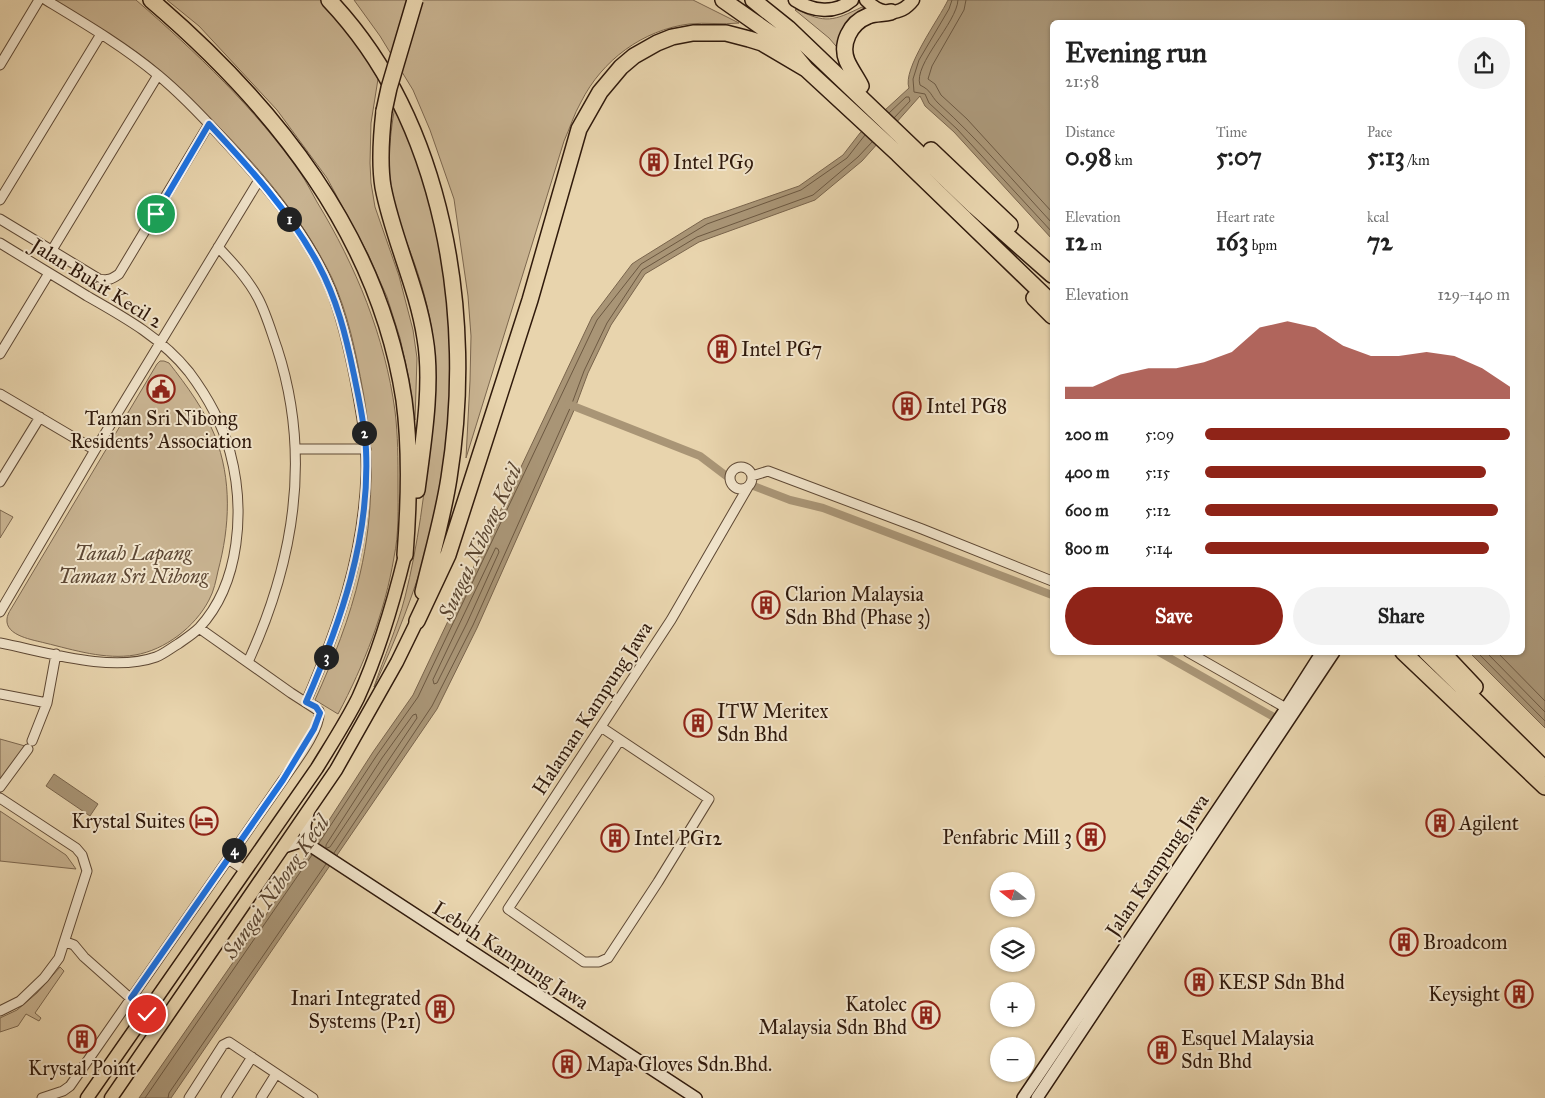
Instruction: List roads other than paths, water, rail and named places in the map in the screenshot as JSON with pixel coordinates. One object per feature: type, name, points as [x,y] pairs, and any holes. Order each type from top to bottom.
[{"type":"highway","points":[[151,0],[236,79],[278,126],[323,190],[352,241],[366,271],[386,326],[404,401],[409,476],[405,555]]},
{"type":"highway","points":[[329,0],[354,29],[383,72],[415,135],[430,175],[450,268],[457,336],[454,437],[442,517],[417,621]]},
{"type":"highway","points":[[405,555],[413,516],[422,452],[426,410],[426,339],[418,303],[389,215],[383,186],[380,145],[389,88],[415,0]]},
{"type":"highway","points":[[723,0],[780,40],[806,69],[898,154],[1050,301]]},
{"type":"highway","points":[[753,0],[788,28],[873,103],[1050,263]]},
{"type":"highway","points":[[768,0],[804,29],[862,86]]},
{"type":"highway","points":[[873,103],[847,61],[844,51],[848,33],[859,20],[867,16],[891,12]]},
{"type":"highway","points":[[417,621],[448,555],[525,318],[579,129],[600,92],[621,67],[644,50],[672,37],[693,33],[726,33],[762,43],[806,69]]},
{"type":"highway","points":[[911,138],[1050,285]]},
{"type":"highway","points":[[976,207],[1050,273]]},
{"type":"highway","points":[[994,248],[1030,294],[1050,314]]},
{"type":"highway","points":[[1408,655],[1545,780]]},
{"type":"highway","points":[[1408,655],[1545,787]]},
{"type":"highway","points":[[1429,655],[1545,769]]},
{"type":"highway","points":[[1443,655],[1545,757]]},
{"type":"main road","points":[[795,0],[811,9],[823,11],[843,6],[852,0]]},
{"type":"main road","points":[[866,0],[873,7],[891,12],[906,8],[913,0]]},
{"type":"main road","points":[[88,1097],[317,768],[345,722],[358,697],[388,620],[405,555]]},
{"type":"main road","points":[[111,1098],[309,810],[352,742],[397,662],[417,621]]},
{"type":"street","points":[[0,65],[39,0]]},
{"type":"street","points":[[46,0],[101,34],[158,75],[209,124],[259,180],[306,244],[330,288],[347,341],[362,413],[366,449],[366,477],[361,526],[350,583],[335,632],[306,702]]},
{"type":"street","points":[[0,200],[101,34]]},
{"type":"street","points":[[52,250],[158,75]]},
{"type":"street","points":[[0,219],[100,279],[113,279],[119,274],[209,124]]},
{"type":"street","points":[[0,612],[95,450],[259,180]]},
{"type":"street","name":"Jalan Bukit Kecil 2","points":[[0,243],[132,322],[160,343],[188,371],[217,416],[230,453],[238,499],[233,558],[226,583],[215,606],[199,628],[158,657],[115,664],[89,661],[0,643]]},
{"type":"street","points":[[218,247],[248,281],[258,297],[266,316],[284,371],[294,426],[296,449],[295,494],[284,558],[270,609],[248,662]]},
{"type":"street","points":[[0,354],[49,273]]},
{"type":"street","points":[[0,394],[95,450]]},
{"type":"street","points":[[0,482],[40,418]]},
{"type":"street","points":[[296,449],[366,449]]},
{"type":"street","points":[[741,467],[748,469],[752,476],[748,488],[735,488],[730,480],[734,469],[741,467]]},
{"type":"street","points":[[752,476],[768,471],[922,529],[1050,580]]},
{"type":"street","name":"Halaman Kampung Jawa","points":[[460,943],[671,620],[748,488]]},
{"type":"street","points":[[42,1098],[63,1091],[70,1086],[301,754],[320,713],[316,707],[199,628]]},
{"type":"street","points":[[0,787],[30,745],[47,703],[56,654]]},
{"type":"street","points":[[1193,655],[1286,708]]},
{"type":"street","name":"Jalan Kampung Jawa","points":[[1023,1098],[1320,655]]},
{"type":"street","name":"Jalan Kampung Jawa","points":[[1037,1098],[1332,655]]},
{"type":"street","points":[[0,694],[47,703]]},
{"type":"street","points":[[601,727],[709,799],[654,890],[608,958],[599,962],[584,962],[508,909],[620,740]]},
{"type":"street","points":[[0,798],[76,848],[82,855],[86,865],[86,879],[59,958],[44,978],[20,1001],[0,1011]]},
{"type":"street","points":[[284,846],[299,842],[308,844],[305,825],[309,810]]},
{"type":"street","name":"Lebuh Kampung Jawa","points":[[308,844],[696,1098]]},
{"type":"street","points":[[228,859],[246,871]]},
{"type":"street","points":[[66,942],[74,945],[129,1001],[147,1014]]},
{"type":"street","points":[[189,1098],[226,1043],[229,1042],[276,1074],[298,1094],[313,1098]]},
{"type":"street","points":[[226,1098],[252,1058]]},
{"type":"street","points":[[261,1098],[276,1074]]},
{"type":"water","points":[[948,0],[1545,0],[1545,728],[1472,655],[1525,655],[1525,20],[1050,20],[1050,237],[954,132],[925,106],[920,96],[862,161],[815,200],[699,242],[645,274],[611,325],[588,373],[575,408],[477,628],[437,709],[171,1098],[139,1098],[293,876],[373,752],[413,695],[592,317],[632,264],[638,260],[704,219],[799,186],[843,155],[860,133],[909,88],[908,80],[911,69],[922,44]]},
{"type":"water","points":[[54,774],[98,804],[90,816],[46,786]]},
{"type":"waterway","points":[[568,404],[700,456],[729,478]]},
{"type":"waterway","points":[[751,485],[790,500],[823,508],[1050,594]]},
{"type":"waterway","points":[[1164,655],[1272,716]]},
{"type":"place","name":"Intel PG9","points":[[654,162]]},
{"type":"place","name":"Intel PG7","points":[[722,349]]},
{"type":"place","name":"Taman Sri Nibong Residents' Association","points":[[161,389]]},
{"type":"place","name":"Intel PG8","points":[[907,406]]},
{"type":"place","name":"Clarion Malaysia Sdn Bhd (Phase 3)","points":[[766,605]]},
{"type":"place","name":"ITW Meritex Sdn Bhd","points":[[698,723]]},
{"type":"place","name":"Krystal Suites","points":[[204,821]]},
{"type":"place","name":"Agilent","points":[[1440,823]]},
{"type":"place","name":"Penfabric Mill 3","points":[[1091,837]]},
{"type":"place","name":"Intel PG12","points":[[615,838]]},
{"type":"place","name":"Broadcom","points":[[1404,942]]},
{"type":"place","name":"KESP Sdn Bhd","points":[[1199,982]]},
{"type":"place","name":"Keysight","points":[[1519,994]]},
{"type":"place","name":"Inari Integrated Systems (P21)","points":[[440,1009]]},
{"type":"place","name":"Katolec Malaysia Sdn Bhd","points":[[926,1015]]},
{"type":"place","name":"Krystal Point","points":[[82,1039]]},
{"type":"place","name":"Esquel Malaysia Sdn Bhd","points":[[1162,1050]]},
{"type":"place","name":"Mapa Gloves Sdn.Bhd.","points":[[567,1064]]},
{"type":"water label","name":"Sungai Nibong Kecil","points":[[480,542]]},
{"type":"water label","name":"Sungai Nibong Kecil","points":[[276,887]]},
{"type":"park label","name":"Tanah Lapang Taman Sri Nibong","points":[[133,564]]}]
